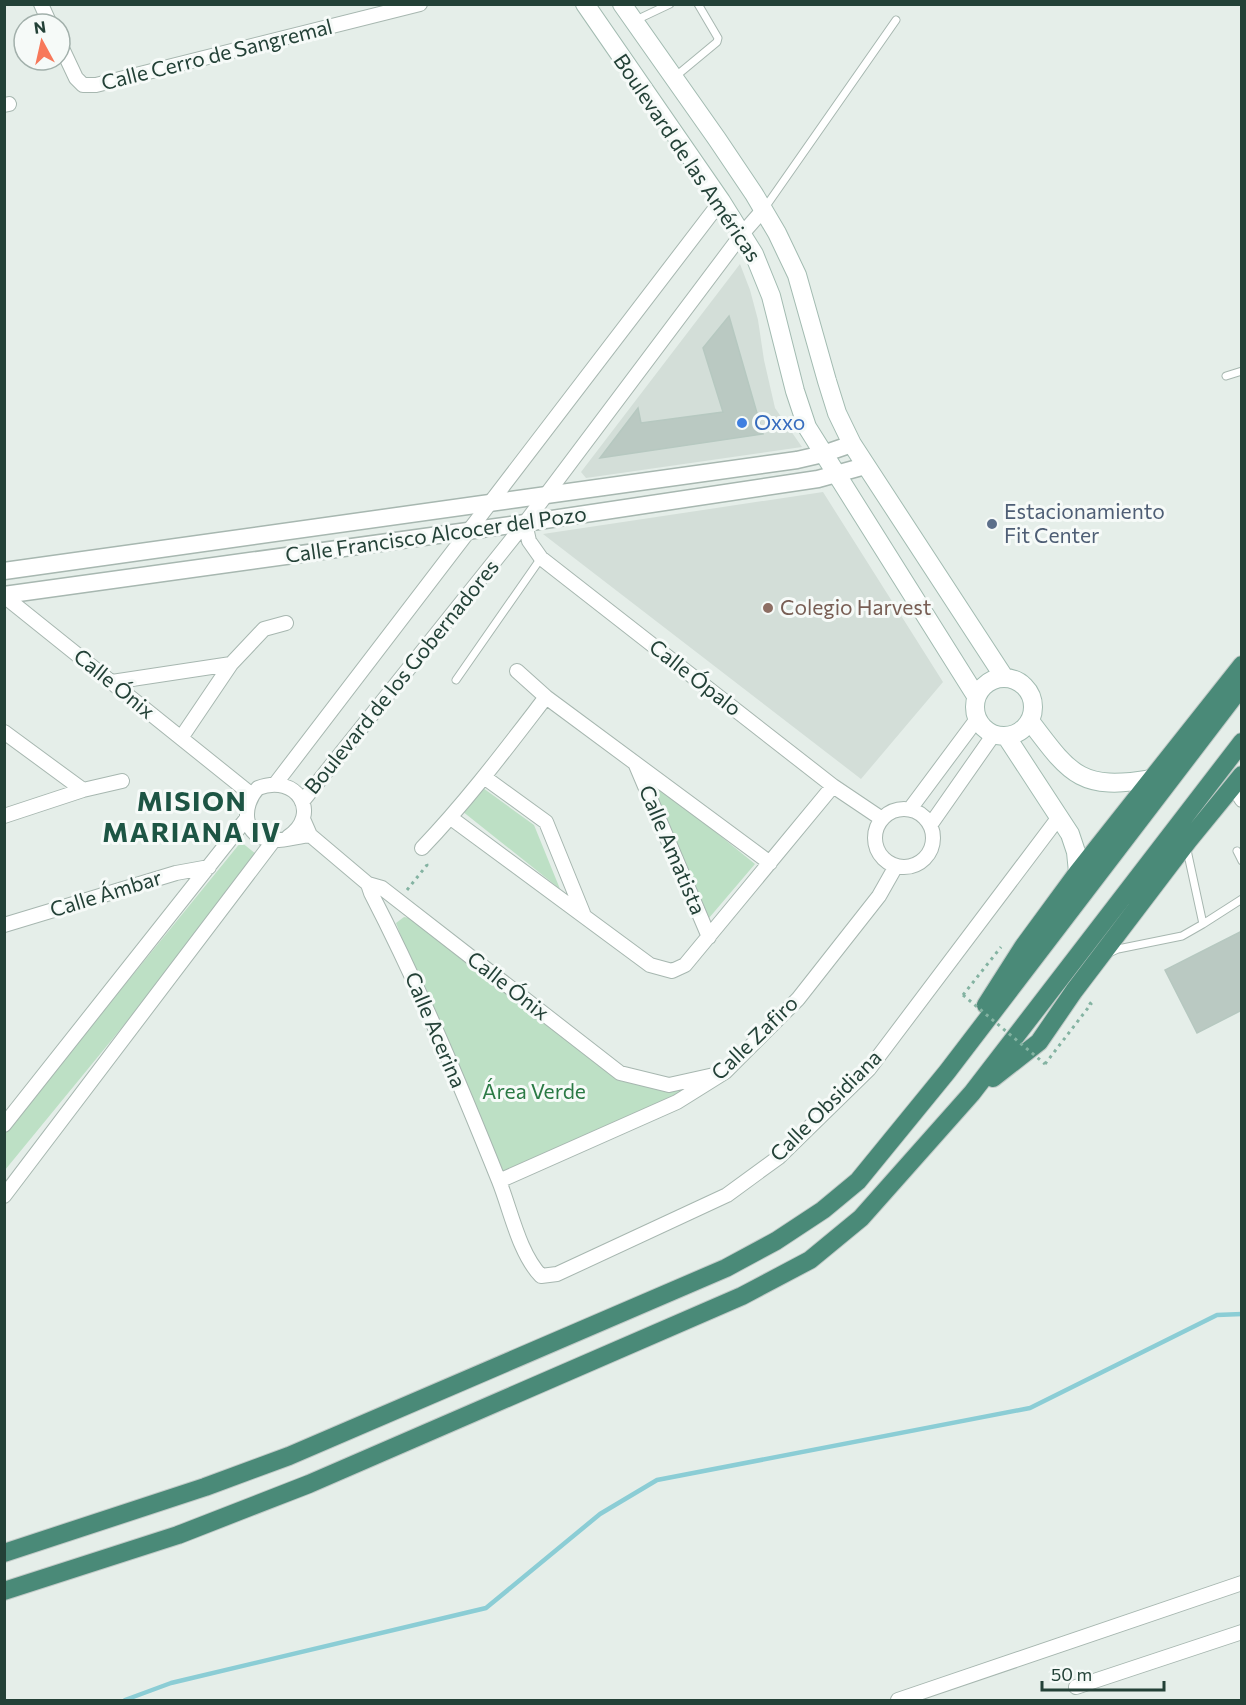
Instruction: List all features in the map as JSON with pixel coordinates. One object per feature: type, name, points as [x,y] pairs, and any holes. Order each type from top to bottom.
[{"type":"highway","points":[[947,1072],[999,982],[1078,872],[1242,665]]},
{"type":"highway","points":[[4,1553],[205,1487],[289,1456],[726,1268],[776,1241],[823,1210],[858,1180],[947,1072],[1242,686]]},
{"type":"highway","points":[[4,1591],[178,1535],[309,1484],[742,1296],[810,1260],[861,1218],[972,1094],[1242,742]]},
{"type":"highway","points":[[972,1094],[1039,1042],[1188,841],[1239,787]]},
{"type":"main road","name":"Boulevard de las Américas","points":[[585,4],[722,201],[754,254],[768,285],[795,391],[807,427],[976,696]]},
{"type":"main road","name":"Boulevard de las Américas","points":[[622,4],[764,210],[797,275],[826,381],[837,413],[852,444],[1004,677]]},
{"type":"main road","points":[[1000,735],[1020,731],[1030,721],[1033,711],[1030,691],[1014,679],[1004,677],[987,682],[976,696],[974,704],[977,719],[981,725],[1000,735],[1059,817],[1070,834],[1076,852],[1078,872]]},
{"type":"main road","points":[[1030,721],[1058,757],[1083,777],[1112,784],[1151,779]]},
{"type":"street","name":"Calle Cerro de Sangremal","points":[[72,70],[83,85],[96,85],[420,4]]},
{"type":"street","name":"Boulevard de los Gobernadores","points":[[276,783],[722,201]]},
{"type":"street","name":"Boulevard de los Gobernadores","points":[[302,802],[525,523],[742,234],[764,210]]},
{"type":"street","name":"Calle Francisco Alcocer del Pozo","points":[[4,571],[797,460],[852,444]]},
{"type":"street","name":"Calle Francisco Alcocer del Pozo","points":[[4,596],[525,523],[836,475],[865,466]]},
{"type":"street","name":"Calle Ópalo","points":[[525,523],[529,541],[541,558],[833,786],[882,819]]},
{"type":"street","name":"Calle Ónix","points":[[4,596],[252,795]]},
{"type":"street","points":[[181,738],[231,664],[264,629],[286,623]]},
{"type":"street","points":[[111,682],[231,664]]},
{"type":"street","name":"Calle Amatista","points":[[516,671],[546,697],[770,863]]},
{"type":"street","points":[[422,848],[451,818],[546,697]]},
{"type":"street","points":[[910,809],[977,719]]},
{"type":"street","points":[[4,732],[83,790]]},
{"type":"street","points":[[931,824],[1000,735]]},
{"type":"street","name":"Calle Amatista","points":[[635,763],[709,937]]},
{"type":"street","points":[[484,777],[546,822],[584,915]]},
{"type":"street","points":[[4,816],[83,790],[122,781]]},
{"type":"street","points":[[288,837],[294,833],[303,819],[302,802],[292,789],[276,783],[258,788],[248,802],[247,818],[256,834],[274,840],[310,835]]},
{"type":"street","name":"Calle Amatista","points":[[451,818],[650,965],[672,971],[685,965],[833,786]]},
{"type":"street","points":[[910,809],[925,817],[931,824],[934,843],[924,860],[916,866],[906,868],[887,862],[880,855],[874,837],[882,819],[890,812],[910,809]]},
{"type":"street","name":"Calle Obsidiana","points":[[541,1276],[557,1274],[727,1195],[778,1158],[869,1069],[1059,817]]},
{"type":"street","points":[[4,1125],[247,818]]},
{"type":"street","name":"Calle Ónix","points":[[303,819],[310,835],[368,884],[382,888],[620,1073],[669,1085],[725,1072]]},
{"type":"street","points":[[4,1196],[274,840]]},
{"type":"street","name":"Calle Zafiro","points":[[500,1181],[677,1102],[725,1072],[798,999],[879,896],[896,866]]},
{"type":"street","name":"Calle Ámbar","points":[[4,925],[176,873],[209,867]]},
{"type":"street","name":"Calle Acerina","points":[[368,884],[400,950],[500,1181],[530,1264],[541,1276]]},
{"type":"street","points":[[386,921],[389,912],[403,905]]},
{"type":"street","points":[[898,1701],[1242,1583]]},
{"type":"street","points":[[1076,1687],[1242,1632]]},
{"type":"lane","points":[[634,21],[670,4]]},
{"type":"lane","points":[[674,78],[717,42],[718,38],[698,4]]},
{"type":"lane","points":[[764,210],[896,20]]},
{"type":"lane","points":[[1226,376],[1242,371]]},
{"type":"lane","points":[[456,680],[541,558]]},
{"type":"lane","points":[[1188,841],[1187,853],[1203,924]]},
{"type":"lane","points":[[1237,851],[1242,861]]},
{"type":"lane","points":[[1095,964],[1118,949],[1182,936],[1242,899]]},
{"type":"path","points":[[403,905],[427,865],[422,848]]},
{"type":"path","points":[[1002,946],[963,995],[1046,1064]]},
{"type":"shaded area","points":[[740,264],[758,320],[775,408],[802,447],[586,478],[581,472]]},
{"type":"shaded area","name":"Colegio Harvest","points":[[823,492],[943,682],[861,779],[543,534]]},
{"type":"green space","points":[[650,779],[755,864],[709,918]]},
{"type":"green space","points":[[483,788],[534,825],[560,889],[462,811]]},
{"type":"green space","points":[[241,842],[261,858],[5,1170],[5,1132]]},
{"type":"green space","name":"Área Verde","points":[[404,917],[415,919],[604,1062],[621,1081],[650,1086],[690,1088],[659,1106],[501,1178],[396,923]]},
{"type":"building","points":[[729,316],[763,434],[600,458],[638,408],[641,423],[723,412],[703,348]]},
{"type":"building","points":[[1242,931],[1242,1010],[1197,1033],[1165,970]]},
{"type":"waterway","points":[[125,1700],[171,1683],[486,1608],[600,1514],[657,1480],[1030,1408],[1217,1315],[1242,1314]]},
{"type":"place","name":"Oxxo","points":[[742,423]]},
{"type":"place","name":"Estacionamiento Fit Center","points":[[992,524]]},
{"type":"place","name":"Colegio Harvest","points":[[768,608]]},
{"type":"district","name":"MISION MARIANA IV","points":[[192,818]]}]
